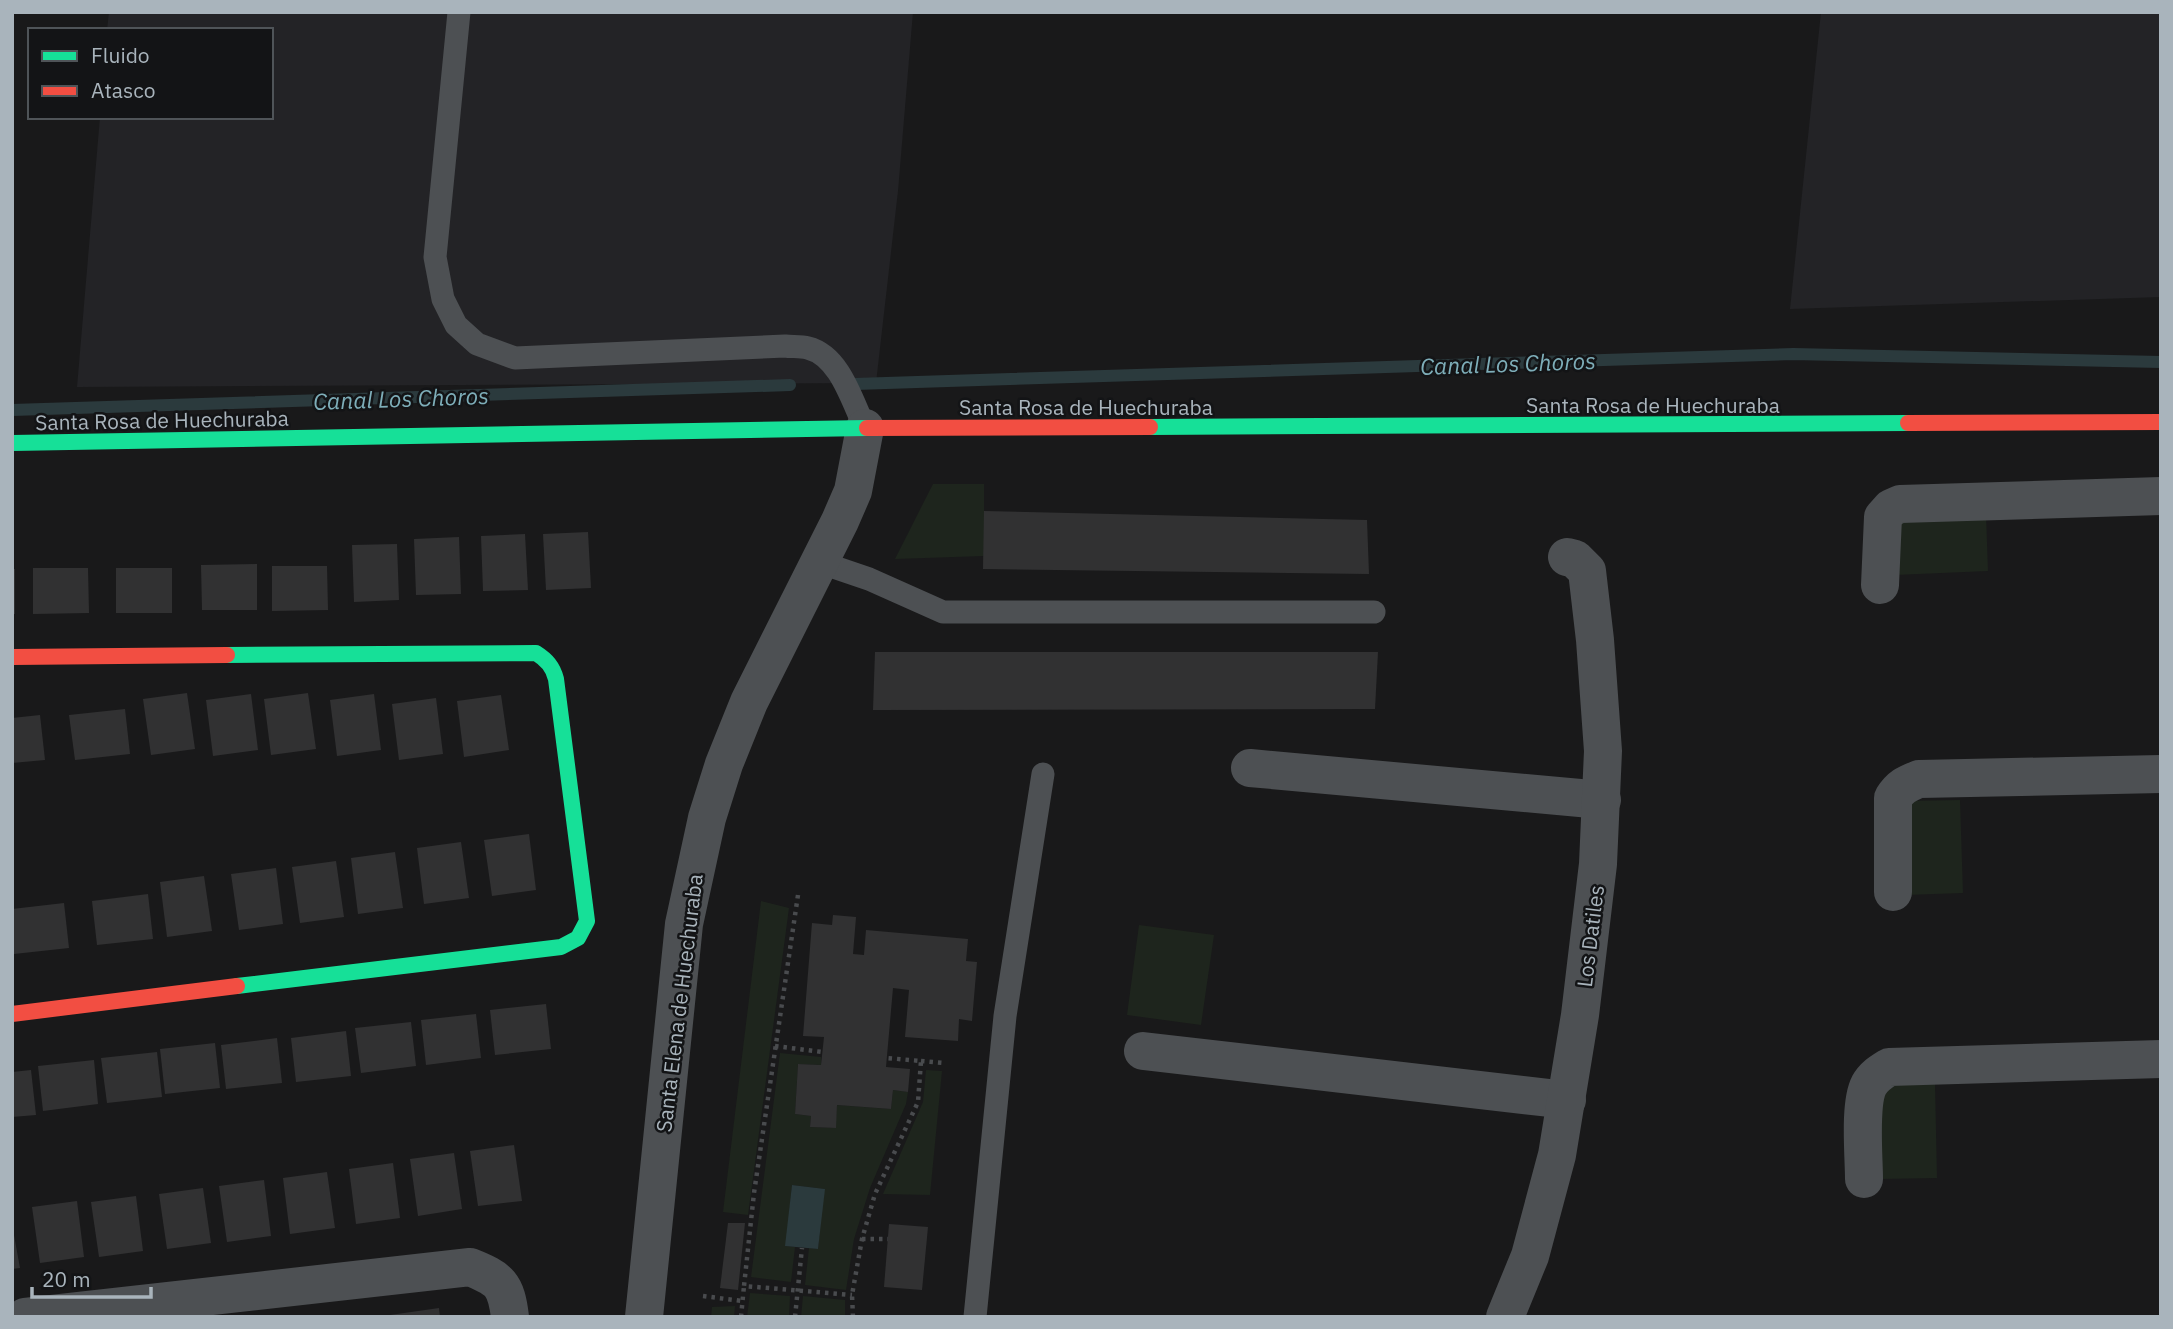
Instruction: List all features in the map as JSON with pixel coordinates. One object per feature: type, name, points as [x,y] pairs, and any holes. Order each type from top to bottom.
[{"type":"street","name":"Santa Rosa de Huechuraba","points":[[12,443],[865,428],[2161,422]]},
{"type":"street","name":"Santa Elena de Huechuraba","points":[[643,1317],[678,975],[694,873],[723,764],[748,702],[853,491],[865,428]]},
{"type":"street","points":[[1880,585],[1882,517],[1900,504],[2161,496]]},
{"type":"street","name":"Los Datiles","points":[[1505,1317],[1530,1256],[1544,1209],[1567,1100],[1591,929],[1602,800],[1600,702],[1587,570],[1567,557]]},
{"type":"street","points":[[12,657],[536,653],[546,659],[553,668],[556,679],[587,921],[580,937],[572,944],[561,947],[12,1014]]},
{"type":"street","points":[[1250,768],[1602,800]]},
{"type":"street","points":[[1892,892],[1893,799],[1899,788],[1906,783],[1919,779],[2161,774]]},
{"type":"street","points":[[1143,1051],[1567,1100]]},
{"type":"street","points":[[1864,1180],[1864,1101],[1868,1086],[1877,1074],[1889,1067],[2161,1059]]},
{"type":"street","points":[[25,1317],[470,1267],[494,1276],[508,1295],[510,1317]]},
{"type":"lane","points":[[459,12],[435,257],[443,299],[456,325],[477,344],[515,358],[785,346],[808,348],[834,364],[865,428]]},
{"type":"lane","points":[[819,562],[869,579],[943,612],[1374,612]]},
{"type":"lane","points":[[975,1317],[1005,1016],[1043,774]]},
{"type":"path","points":[[741,1317],[775,1046],[798,895]]},
{"type":"path","points":[[775,1046],[822,1052]]},
{"type":"path","points":[[887,1058],[943,1063]]},
{"type":"path","points":[[853,1317],[852,1295],[862,1239],[875,1194],[918,1102],[921,1061]]},
{"type":"path","points":[[862,1239],[888,1240]]},
{"type":"path","points":[[795,1317],[802,1248]]},
{"type":"path","points":[[744,1286],[852,1295]]},
{"type":"path","points":[[704,1296],[742,1301]]},
{"type":"shaded area","points":[[109,12],[913,12],[898,191],[876,383],[77,387],[100,119],[273,119],[273,28],[107,28]]},
{"type":"shaded area","points":[[1821,12],[2161,12],[2161,297],[1790,309]]},
{"type":"shaded area","points":[[933,484],[984,484],[984,556],[895,559]]},
{"type":"shaded area","points":[[1986,514],[1988,571],[1895,575],[1893,518]]},
{"type":"shaded area","points":[[1960,800],[1963,893],[1906,895],[1904,801]]},
{"type":"shaded area","points":[[761,901],[789,908],[748,1215],[723,1212]]},
{"type":"shaded area","points":[[1139,925],[1214,935],[1201,1025],[1127,1015]]},
{"type":"shaded area","points":[[780,1053],[821,1057],[821,1065],[798,1064],[795,1114],[811,1116],[810,1127],[835,1128],[837,1105],[891,1109],[893,1090],[908,1092],[906,1104],[870,1188],[854,1239],[846,1290],[805,1285],[809,1248],[818,1249],[824,1189],[792,1185],[786,1246],[795,1247],[791,1282],[751,1277]]},
{"type":"shaded area","points":[[926,1070],[942,1071],[930,1195],[883,1194],[923,1102]]},
{"type":"shaded area","points":[[1935,1084],[1937,1178],[1880,1179],[1878,1085]]},
{"type":"shaded area","points":[[792,1185],[825,1189],[818,1249],[785,1246]]},
{"type":"shaded area","points":[[750,1293],[790,1296],[789,1317],[747,1317]]},
{"type":"shaded area","points":[[803,1296],[845,1300],[845,1317],[801,1317]]},
{"type":"shaded area","points":[[735,1306],[734,1317],[711,1317],[712,1307]]},
{"type":"building","points":[[984,511],[1367,520],[1369,574],[983,569]]},
{"type":"building","points":[[588,532],[591,588],[546,590],[543,534]]},
{"type":"building","points":[[525,534],[528,590],[483,591],[481,536]]},
{"type":"building","points":[[459,537],[461,594],[416,595],[414,539]]},
{"type":"building","points":[[397,544],[399,600],[354,602],[352,545]]},
{"type":"building","points":[[257,564],[257,610],[202,610],[201,565]]},
{"type":"building","points":[[272,566],[327,566],[328,610],[272,611]]},
{"type":"building","points":[[33,568],[88,568],[89,613],[33,614]]},
{"type":"building","points":[[116,568],[172,568],[172,613],[116,613]]},
{"type":"building","points":[[12,569],[15,569],[15,614],[12,614]]},
{"type":"building","points":[[875,652],[1378,652],[1375,709],[873,710]]},
{"type":"building","points":[[187,693],[195,749],[151,755],[143,699]]},
{"type":"building","points":[[308,693],[316,749],[271,755],[264,699]]},
{"type":"building","points":[[251,694],[258,750],[213,756],[206,700]]},
{"type":"building","points":[[374,694],[381,750],[337,756],[330,700]]},
{"type":"building","points":[[501,695],[509,750],[464,757],[457,701]]},
{"type":"building","points":[[436,698],[443,754],[399,760],[392,704]]},
{"type":"building","points":[[125,709],[130,754],[75,760],[69,715]]},
{"type":"building","points":[[40,715],[45,760],[12,763],[12,718]]},
{"type":"building","points":[[529,834],[536,890],[492,896],[484,840]]},
{"type":"building","points":[[461,842],[469,898],[424,904],[417,848]]},
{"type":"building","points":[[395,852],[403,908],[358,914],[351,858]]},
{"type":"building","points":[[336,861],[344,917],[300,923],[292,867]]},
{"type":"building","points":[[276,868],[283,924],[239,930],[231,874]]},
{"type":"building","points":[[204,876],[212,931],[167,937],[160,882]]},
{"type":"building","points":[[148,894],[153,939],[97,945],[92,901]]},
{"type":"building","points":[[64,903],[69,948],[14,954],[12,909]]},
{"type":"building","points":[[833,915],[856,917],[853,954],[864,955],[866,930],[968,939],[966,961],[977,962],[972,1021],[959,1019],[958,1041],[905,1037],[909,990],[893,988],[886,1067],[910,1069],[908,1092],[893,1090],[891,1109],[837,1105],[836,1128],[810,1127],[811,1116],[795,1114],[798,1064],[821,1065],[824,1037],[803,1036],[812,923],[832,925]]},
{"type":"building","points":[[546,1004],[551,1049],[495,1055],[490,1010]]},
{"type":"building","points":[[476,1014],[481,1058],[426,1065],[421,1020]]},
{"type":"building","points":[[411,1022],[416,1066],[361,1073],[355,1028]]},
{"type":"building","points":[[346,1031],[351,1076],[296,1082],[291,1038]]},
{"type":"building","points":[[277,1038],[282,1083],[226,1089],[221,1045]]},
{"type":"building","points":[[215,1043],[220,1088],[165,1094],[160,1049]]},
{"type":"building","points":[[157,1052],[162,1097],[107,1103],[101,1058]]},
{"type":"building","points":[[94,1060],[98,1104],[43,1111],[38,1066]]},
{"type":"building","points":[[31,1070],[36,1115],[12,1117],[12,1072]]},
{"type":"building","points":[[514,1145],[522,1201],[478,1206],[470,1151]]},
{"type":"building","points":[[454,1153],[462,1209],[418,1216],[410,1159]]},
{"type":"building","points":[[393,1163],[400,1218],[356,1224],[349,1169]]},
{"type":"building","points":[[327,1172],[335,1228],[290,1234],[283,1178]]},
{"type":"building","points":[[264,1180],[271,1236],[227,1242],[219,1186]]},
{"type":"building","points":[[203,1188],[211,1243],[167,1249],[159,1194]]},
{"type":"building","points":[[136,1196],[143,1251],[99,1257],[91,1202]]},
{"type":"building","points":[[77,1201],[84,1257],[40,1263],[32,1207]]},
{"type":"building","points":[[728,1223],[745,1223],[738,1290],[720,1288]]},
{"type":"building","points":[[12,1224],[20,1268],[12,1269]]},
{"type":"building","points":[[889,1224],[928,1227],[922,1290],[884,1287]]},
{"type":"building","points":[[439,1308],[440,1317],[390,1317],[390,1315]]},
{"type":"waterway","name":"Canal Los Choros","points":[[855,384],[1793,354],[2161,362]]},
{"type":"waterway","name":"Canal Los Choros","points":[[12,410],[790,385]]},
{"type":"traffic: fast","points":[[1150,427],[1908,423]]},
{"type":"traffic: fast","points":[[12,443],[867,428]]},
{"type":"traffic: fast","points":[[227,655],[536,653],[551,667],[556,679],[587,921],[578,938],[561,947],[237,986]]},
{"type":"traffic: jam","points":[[1908,423],[2161,422]]},
{"type":"traffic: jam","points":[[867,428],[1150,427]]},
{"type":"traffic: jam","points":[[12,657],[227,655]]},
{"type":"traffic: jam","points":[[12,1014],[237,986]]}]
